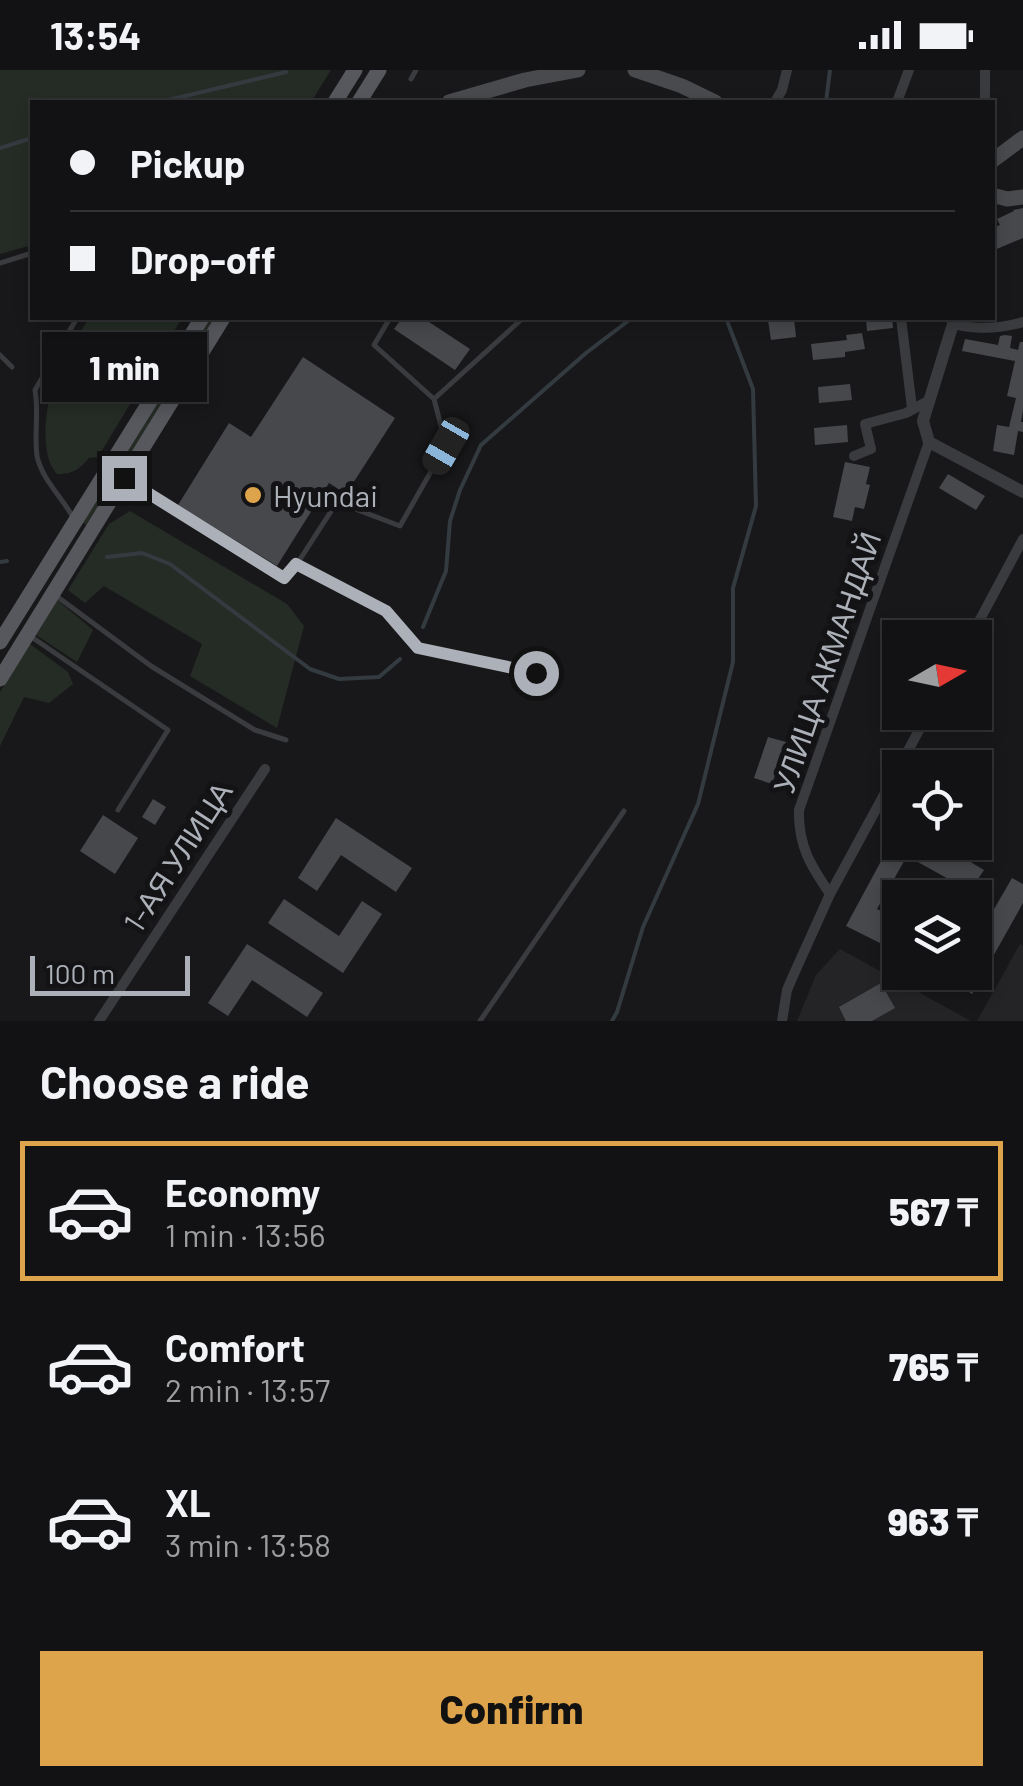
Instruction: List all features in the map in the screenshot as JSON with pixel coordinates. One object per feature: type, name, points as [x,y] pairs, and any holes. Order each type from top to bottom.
[{"type":"main road","points":[[336,100],[355,70]]},
{"type":"main road","points":[[456,100],[578,70]]},
{"type":"main road","points":[[635,70],[711,100]]},
{"type":"main road","points":[[360,100],[377,74]]},
{"type":"main road","points":[[372,100],[370,92],[377,74]]},
{"type":"main road","points":[[995,159],[1023,138]]},
{"type":"main road","points":[[995,196],[1023,197]]},
{"type":"main road","points":[[0,642],[201,320]]},
{"type":"main road","points":[[0,679],[221,320]]},
{"type":"main road","points":[[76,522],[91,531]]},
{"type":"street","points":[[775,100],[787,70]]},
{"type":"street","points":[[898,100],[909,70]]},
{"type":"street","points":[[985,70],[986,100]]},
{"type":"street","points":[[902,320],[912,408]]},
{"type":"street","points":[[1023,322],[974,329],[953,321],[923,420],[929,442],[1023,492]]},
{"type":"street","points":[[854,456],[872,449],[865,424],[906,413],[930,400]]},
{"type":"street","name":"УЛИЦА АКМАНДАЙ","points":[[830,894],[804,853],[799,810],[929,442]]},
{"type":"street","points":[[980,620],[1023,539]]},
{"type":"street","points":[[782,1021],[793,976],[830,894],[919,730]]},
{"type":"street","name":"1-АЯ УЛИЦА","points":[[99,1021],[265,769]]},
{"type":"lane","points":[[411,79],[416,70]]},
{"type":"lane","points":[[0,263],[30,254]]},
{"type":"lane","points":[[76,320],[35,390],[38,458],[76,522]]},
{"type":"lane","points":[[124,478],[284,578],[338,502],[400,526],[446,446],[434,400],[374,345],[389,320]]},
{"type":"lane","points":[[434,400],[520,320]]},
{"type":"lane","points":[[0,355],[12,367]]},
{"type":"lane","points":[[296,564],[386,611],[418,648],[536,673]]},
{"type":"lane","points":[[53,593],[151,666],[255,730],[286,740]]},
{"type":"lane","points":[[27,634],[168,730],[118,810]]},
{"type":"lane","points":[[480,1021],[624,811]]},
{"type":"shaded area","points":[[0,70],[331,70],[312,100],[30,100],[30,246],[0,254]]},
{"type":"shaded area","points":[[88,320],[181,320],[98,457],[89,458],[72,472],[57,474],[47,454],[46,426],[53,384]]},
{"type":"shaded area","points":[[206,320],[215,320],[86,525],[80,520]]},
{"type":"shaded area","points":[[130,511],[287,604],[304,626],[277,728],[190,676],[202,644],[104,586],[85,603],[68,590],[109,524]]},
{"type":"shaded area","points":[[57,600],[93,630],[77,662],[36,635]]},
{"type":"shaded area","points":[[30,644],[68,672],[73,684],[49,703],[24,697],[0,746],[0,692]]},
{"type":"shaded area","points":[[1020,944],[1023,1021],[977,1021]]},
{"type":"shaded area","points":[[840,949],[882,972],[882,990],[915,990],[971,1021],[797,1021],[816,975]]},
{"type":"building","points":[[1023,208],[1023,238],[995,250],[995,227],[1000,225],[997,219]]},
{"type":"building","points":[[401,320],[426,320],[470,349],[455,370],[394,329]]},
{"type":"building","points":[[768,320],[794,320],[796,337],[771,340]]},
{"type":"building","points":[[866,320],[892,320],[893,328],[867,331]]},
{"type":"building","points":[[862,333],[865,349],[845,352],[845,357],[813,360],[811,344],[847,340],[846,335]]},
{"type":"building","points":[[1000,336],[1012,336],[1010,348],[1018,350],[1023,342],[1023,432],[1018,431],[1014,455],[993,451],[997,425],[1009,427],[1016,398],[1007,396],[1015,361],[962,351],[965,339],[998,345]]},
{"type":"building","points":[[303,357],[395,418],[346,494],[329,483],[277,566],[178,505],[229,423],[251,437]]},
{"type":"building","points":[[850,384],[852,400],[819,403],[818,387]]},
{"type":"building","points":[[847,425],[848,442],[815,445],[814,428]]},
{"type":"building","points":[[845,462],[870,467],[864,509],[855,507],[852,521],[833,517]]},
{"type":"building","points":[[948,474],[985,496],[976,510],[939,488]]},
{"type":"building","points":[[768,737],[786,742],[772,784],[754,778]]},
{"type":"building","points":[[153,799],[166,807],[155,825],[142,817]]},
{"type":"building","points":[[198,808],[211,817],[189,858],[175,849]]},
{"type":"building","points":[[103,815],[138,838],[115,874],[80,851]]},
{"type":"building","points":[[336,818],[412,868],[396,892],[341,855],[317,891],[298,878]]},
{"type":"building","points":[[882,859],[905,860],[893,880],[882,880],[882,900],[877,909],[882,912],[882,944],[846,926]]},
{"type":"building","points":[[914,860],[967,860],[984,870],[977,880],[950,880]]},
{"type":"building","points":[[1012,878],[1023,884],[1023,903],[992,958],[992,913]]},
{"type":"building","points":[[284,899],[339,936],[362,901],[382,914],[343,973],[268,923]]},
{"type":"building","points":[[247,944],[323,993],[307,1017],[252,980],[228,1016],[208,1003]]},
{"type":"building","points":[[881,983],[895,1008],[872,1021],[846,1021],[839,1007]]},
{"type":"waterway","points":[[826,100],[830,70]]},
{"type":"waterway","points":[[168,100],[286,72]]},
{"type":"waterway","points":[[0,148],[30,139]]},
{"type":"waterway","points":[[423,627],[446,571],[450,521],[481,445],[629,320]]},
{"type":"waterway","points":[[612,1021],[643,927],[698,804],[733,662],[733,588],[756,506],[753,389],[727,320]]},
{"type":"waterway","points":[[107,557],[142,553],[170,564],[310,669],[339,679],[379,677],[400,659]]},
{"type":"waterway","points":[[0,562],[7,561]]},
{"type":"place","name":"Hyundai","points":[[253,495]]},
{"type":"route","points":[[124,478],[284,578],[296,564],[386,611],[418,648],[536,673]]}]
